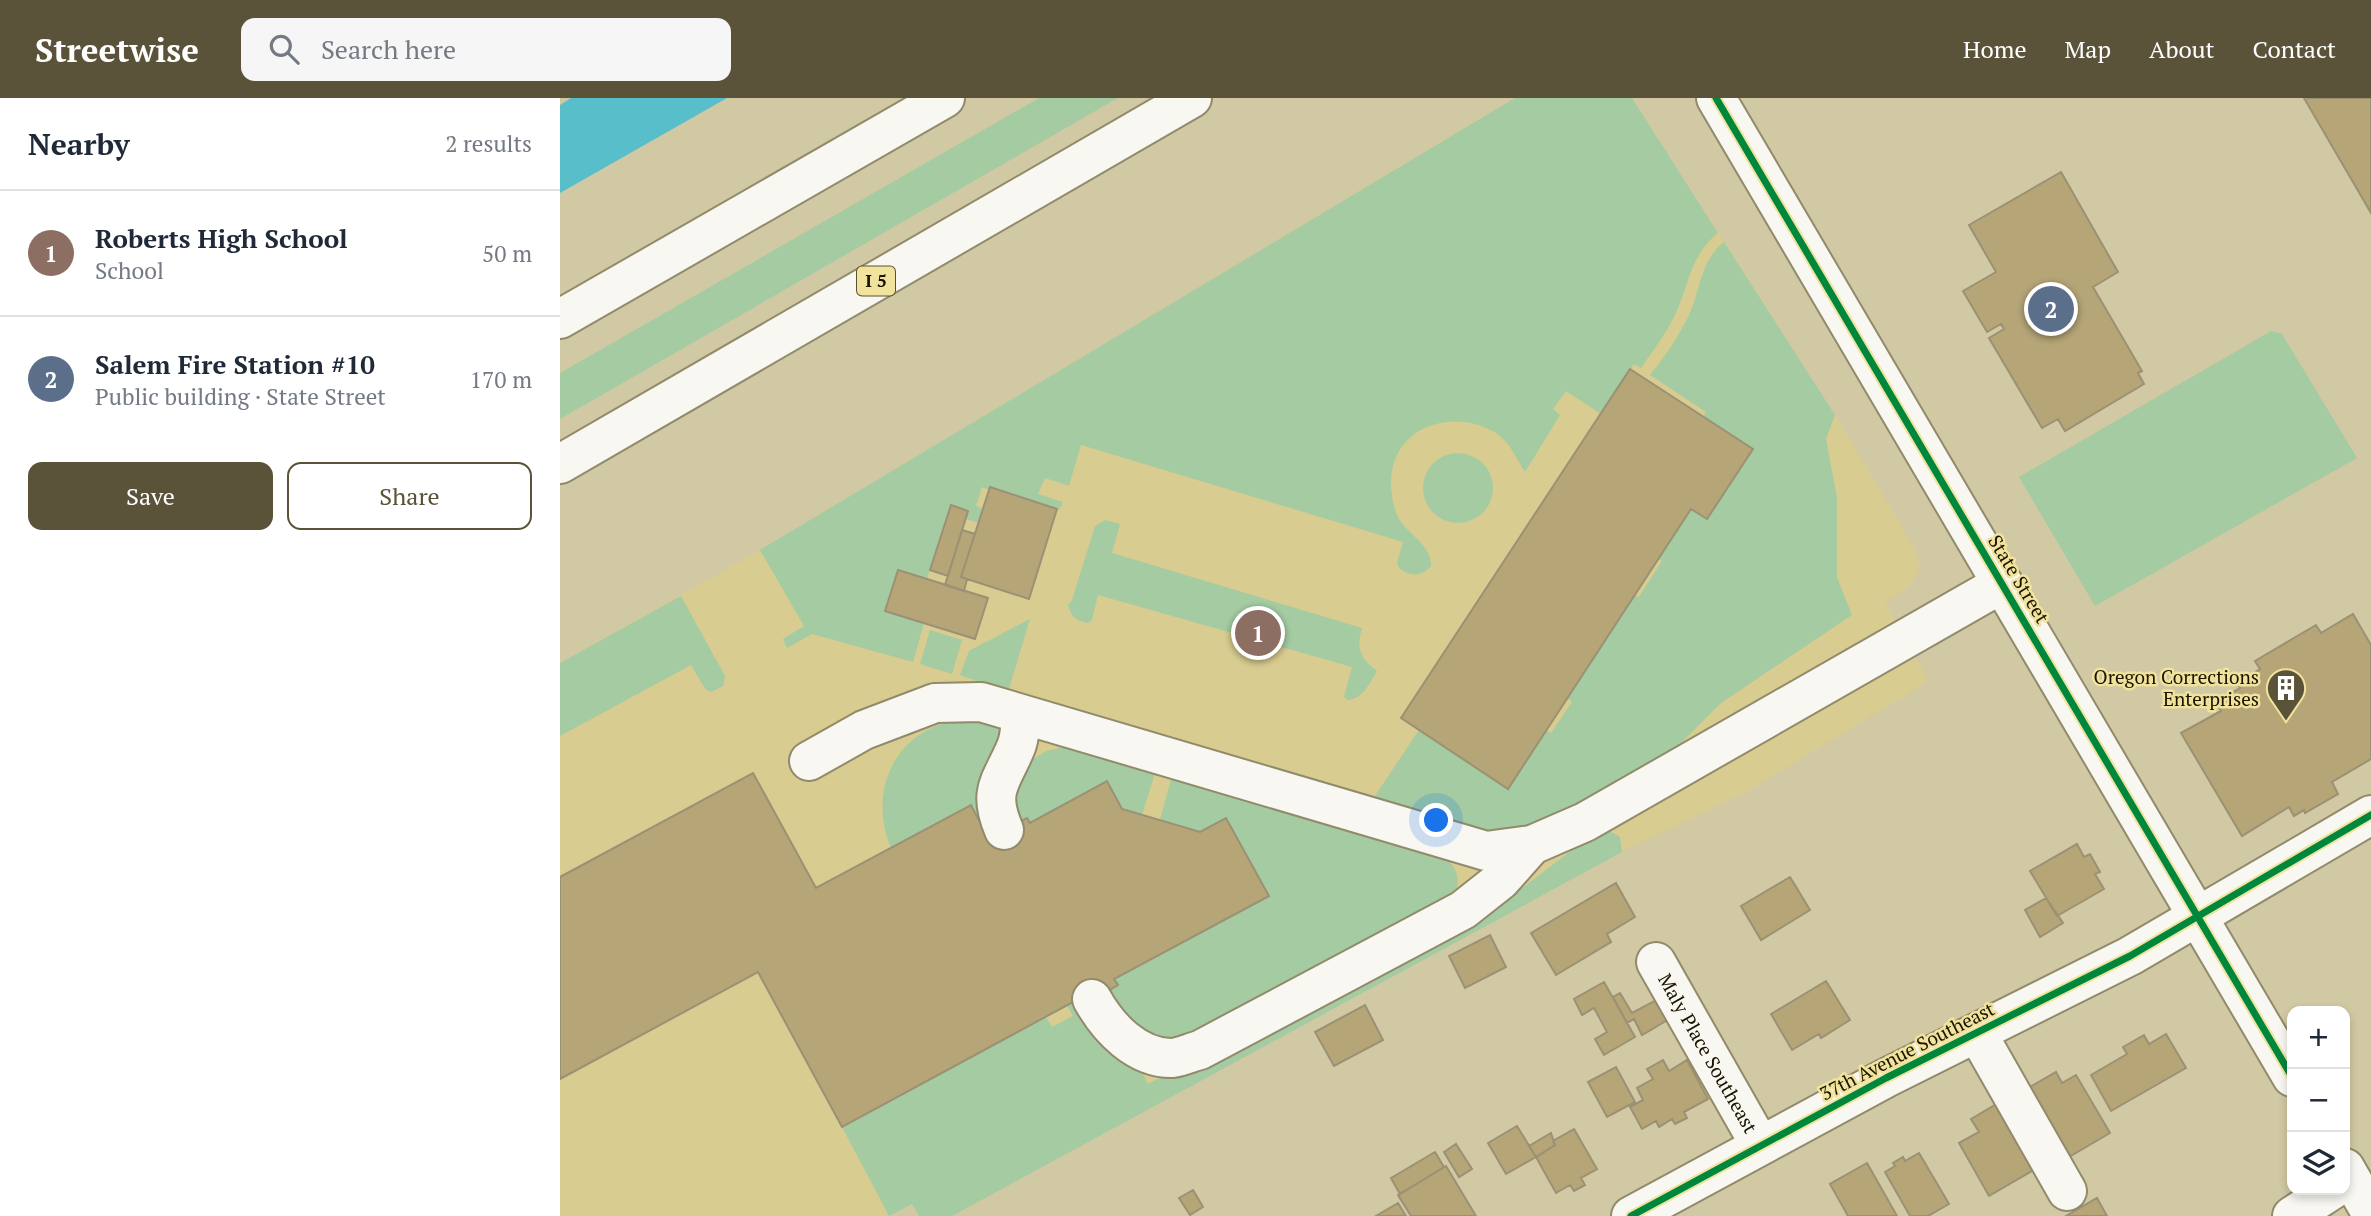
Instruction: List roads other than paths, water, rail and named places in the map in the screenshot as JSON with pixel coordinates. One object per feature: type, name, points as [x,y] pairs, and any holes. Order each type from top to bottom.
[{"type":"main road","points":[[560,319],[945,98]]},
{"type":"main road","name":"I 5","points":[[560,464],[1192,98]]},
{"type":"main road","name":"State Street","points":[[1716,98],[2287,1069]]},
{"type":"main road","points":[[809,761],[864,730],[934,703],[981,702],[1486,851],[1532,845],[1585,822],[2003,583]]},
{"type":"main road","points":[[1004,830],[997,814],[995,791],[1018,744],[1022,715]]},
{"type":"main road","name":"37th Avenue Southeast","points":[[1634,1215],[1760,1145],[2130,956],[2371,815]]},
{"type":"main road","points":[[1092,999],[1104,1020],[1140,1051],[1174,1058],[1200,1050],[1463,910],[1501,880],[1532,845]]},
{"type":"main road","name":"Maly Place Southeast","points":[[1656,962],[1760,1145]]},
{"type":"main road","points":[[1977,1033],[2067,1191]]},
{"type":"main road","points":[[2350,1188],[2371,1213]]},
{"type":"main road","points":[[2292,1216],[2321,1195]]},
{"type":"water","points":[[571,98],[727,98],[560,193],[560,105]]},
{"type":"place","name":"Salem Fire Station #10","points":[[2051,309]]},
{"type":"place","name":"Roberts High School","points":[[1258,633]]},
{"type":"place","name":"Oregon Corrections Enterprises","points":[[2286,722]]}]
